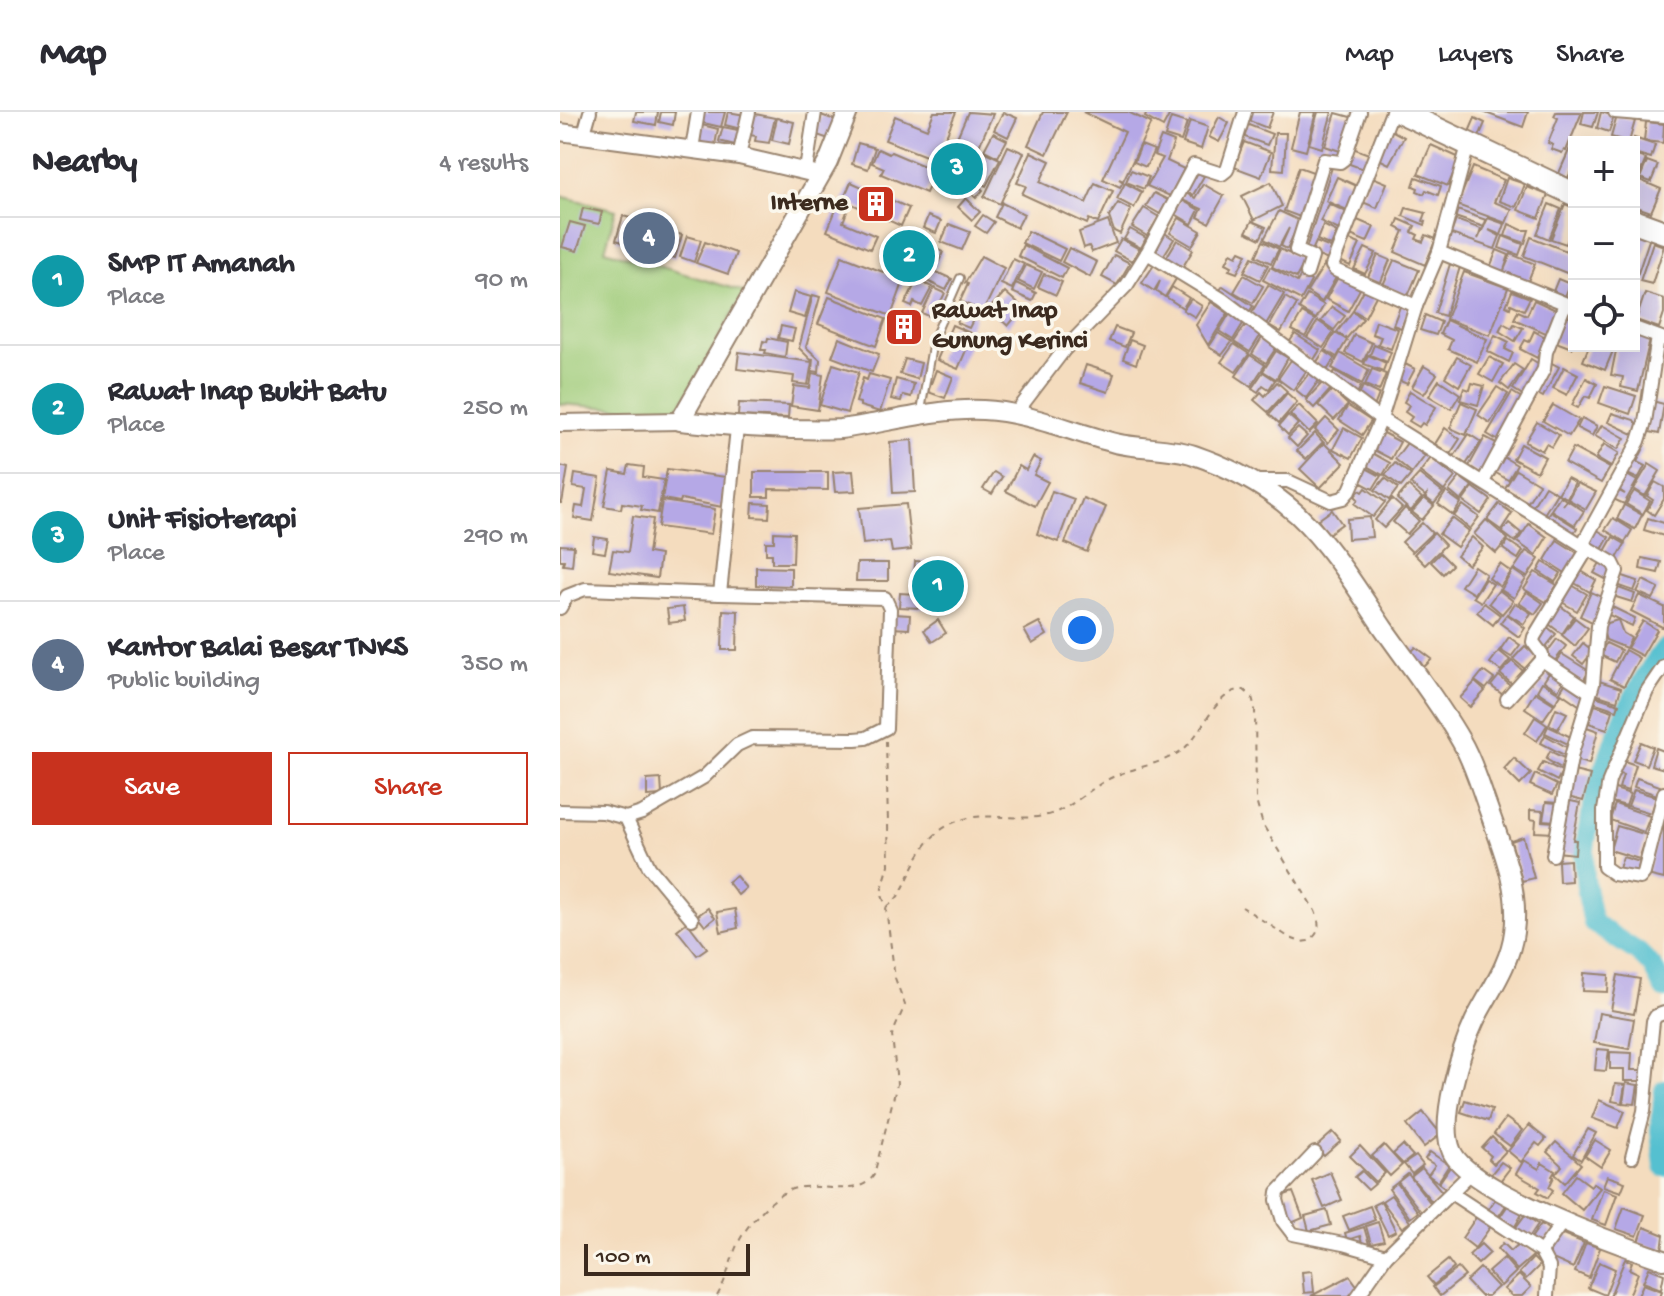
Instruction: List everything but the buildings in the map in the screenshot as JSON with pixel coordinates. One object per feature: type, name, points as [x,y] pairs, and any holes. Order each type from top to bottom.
[{"type":"highway","points":[[1401,112],[1433,119],[1468,145],[1568,191]]},
{"type":"highway","points":[[1640,223],[1664,232]]},
{"type":"main road","points":[[848,112],[828,162],[813,173],[680,421],[737,428],[837,429],[920,414],[980,410],[1016,413],[1112,442],[1190,453],[1254,481],[1298,516],[1334,556],[1463,743],[1509,870],[1514,895],[1514,932],[1509,952],[1472,1027],[1449,1112],[1452,1151],[1459,1163],[1471,1173],[1501,1191],[1610,1241],[1664,1260]]},
{"type":"street","points":[[583,137],[590,112]]},
{"type":"street","points":[[692,149],[698,112]]},
{"type":"street","points":[[739,156],[749,112]]},
{"type":"street","points":[[560,132],[739,156],[813,173],[815,112]]},
{"type":"street","points":[[1016,413],[1064,350],[1127,285],[1194,165],[1222,174],[1227,170],[1245,112]]},
{"type":"street","points":[[1307,273],[1312,257],[1296,250],[1324,160],[1340,162],[1344,159],[1360,112]]},
{"type":"street","points":[[1392,112],[1332,266],[1416,306]]},
{"type":"street","points":[[1615,112],[1664,116]]},
{"type":"street","points":[[1254,481],[1288,481],[1337,501],[1350,490],[1381,419],[1416,306],[1439,252],[1468,145]]},
{"type":"street","points":[[1439,252],[1568,306]]},
{"type":"street","points":[[1147,253],[1222,299],[1381,419],[1613,563],[1617,569],[1598,626],[1590,692],[1572,753],[1553,855]]},
{"type":"street","points":[[1483,482],[1544,369],[1546,352],[1568,308]]},
{"type":"street","points":[[1507,699],[1542,660],[1542,654],[1533,642],[1534,637],[1639,441],[1661,338],[1640,330]]},
{"type":"street","points":[[560,423],[680,421]]},
{"type":"street","points":[[720,594],[737,428]]},
{"type":"street","points":[[560,608],[567,596],[585,589],[885,598],[889,601],[890,609],[886,728],[866,738],[855,739],[752,738],[737,745],[704,777],[642,813],[626,818],[603,812],[560,811]]},
{"type":"street","points":[[1542,660],[1590,692]]},
{"type":"street","points":[[1664,666],[1647,691],[1609,781],[1604,810],[1603,864],[1609,872],[1634,878],[1642,876],[1664,793]]},
{"type":"street","points":[[626,818],[646,863],[692,919]]},
{"type":"street","points":[[1632,1157],[1644,1111],[1654,1018],[1664,1013]]},
{"type":"street","points":[[1315,1153],[1278,1192],[1277,1200],[1285,1227],[1297,1236],[1386,1256]]},
{"type":"street","points":[[1358,1296],[1386,1256],[1471,1173]]},
{"type":"street","points":[[1451,1193],[1541,1252],[1549,1267],[1547,1296]]},
{"type":"street","points":[[1541,1252],[1564,1220]]},
{"type":"lane","points":[[920,414],[933,340],[960,278]]},
{"type":"path","points":[[886,907],[898,898],[923,847],[946,826],[969,817],[1027,818],[1059,811],[1105,781],[1172,757],[1184,749],[1224,697],[1239,689],[1248,692],[1255,708],[1256,801],[1263,825],[1315,911],[1318,930],[1308,941],[1295,941],[1242,907]]},
{"type":"path","points":[[717,1296],[728,1276],[741,1236],[780,1195],[791,1188],[807,1185],[849,1188],[870,1180],[874,1175],[897,1084],[892,1035],[905,1005],[895,978],[886,907],[881,892],[889,865],[886,728]]},
{"type":"green space","points":[[560,196],[616,210],[605,250],[745,292],[676,413],[560,404]]},
{"type":"waterway","points":[[1664,649],[1637,692],[1613,744],[1595,799],[1584,858],[1593,923],[1639,953],[1652,966],[1664,989]]},
{"type":"waterway","points":[[1664,1090],[1660,1130],[1664,1167]]},
{"type":"place","name":"Unit Fisioterapi","points":[[957,169]]},
{"type":"place","name":"Interne","points":[[876,204]]},
{"type":"place","name":"Kantor Balai Besar TNKS","points":[[649,238]]},
{"type":"place","name":"Rawat Inap Bukit Batu","points":[[909,256]]},
{"type":"place","name":"Rawat Inap Gunung Kerinci","points":[[904,327]]},
{"type":"place","name":"SMP IT Amanah","points":[[938,586]]}]
